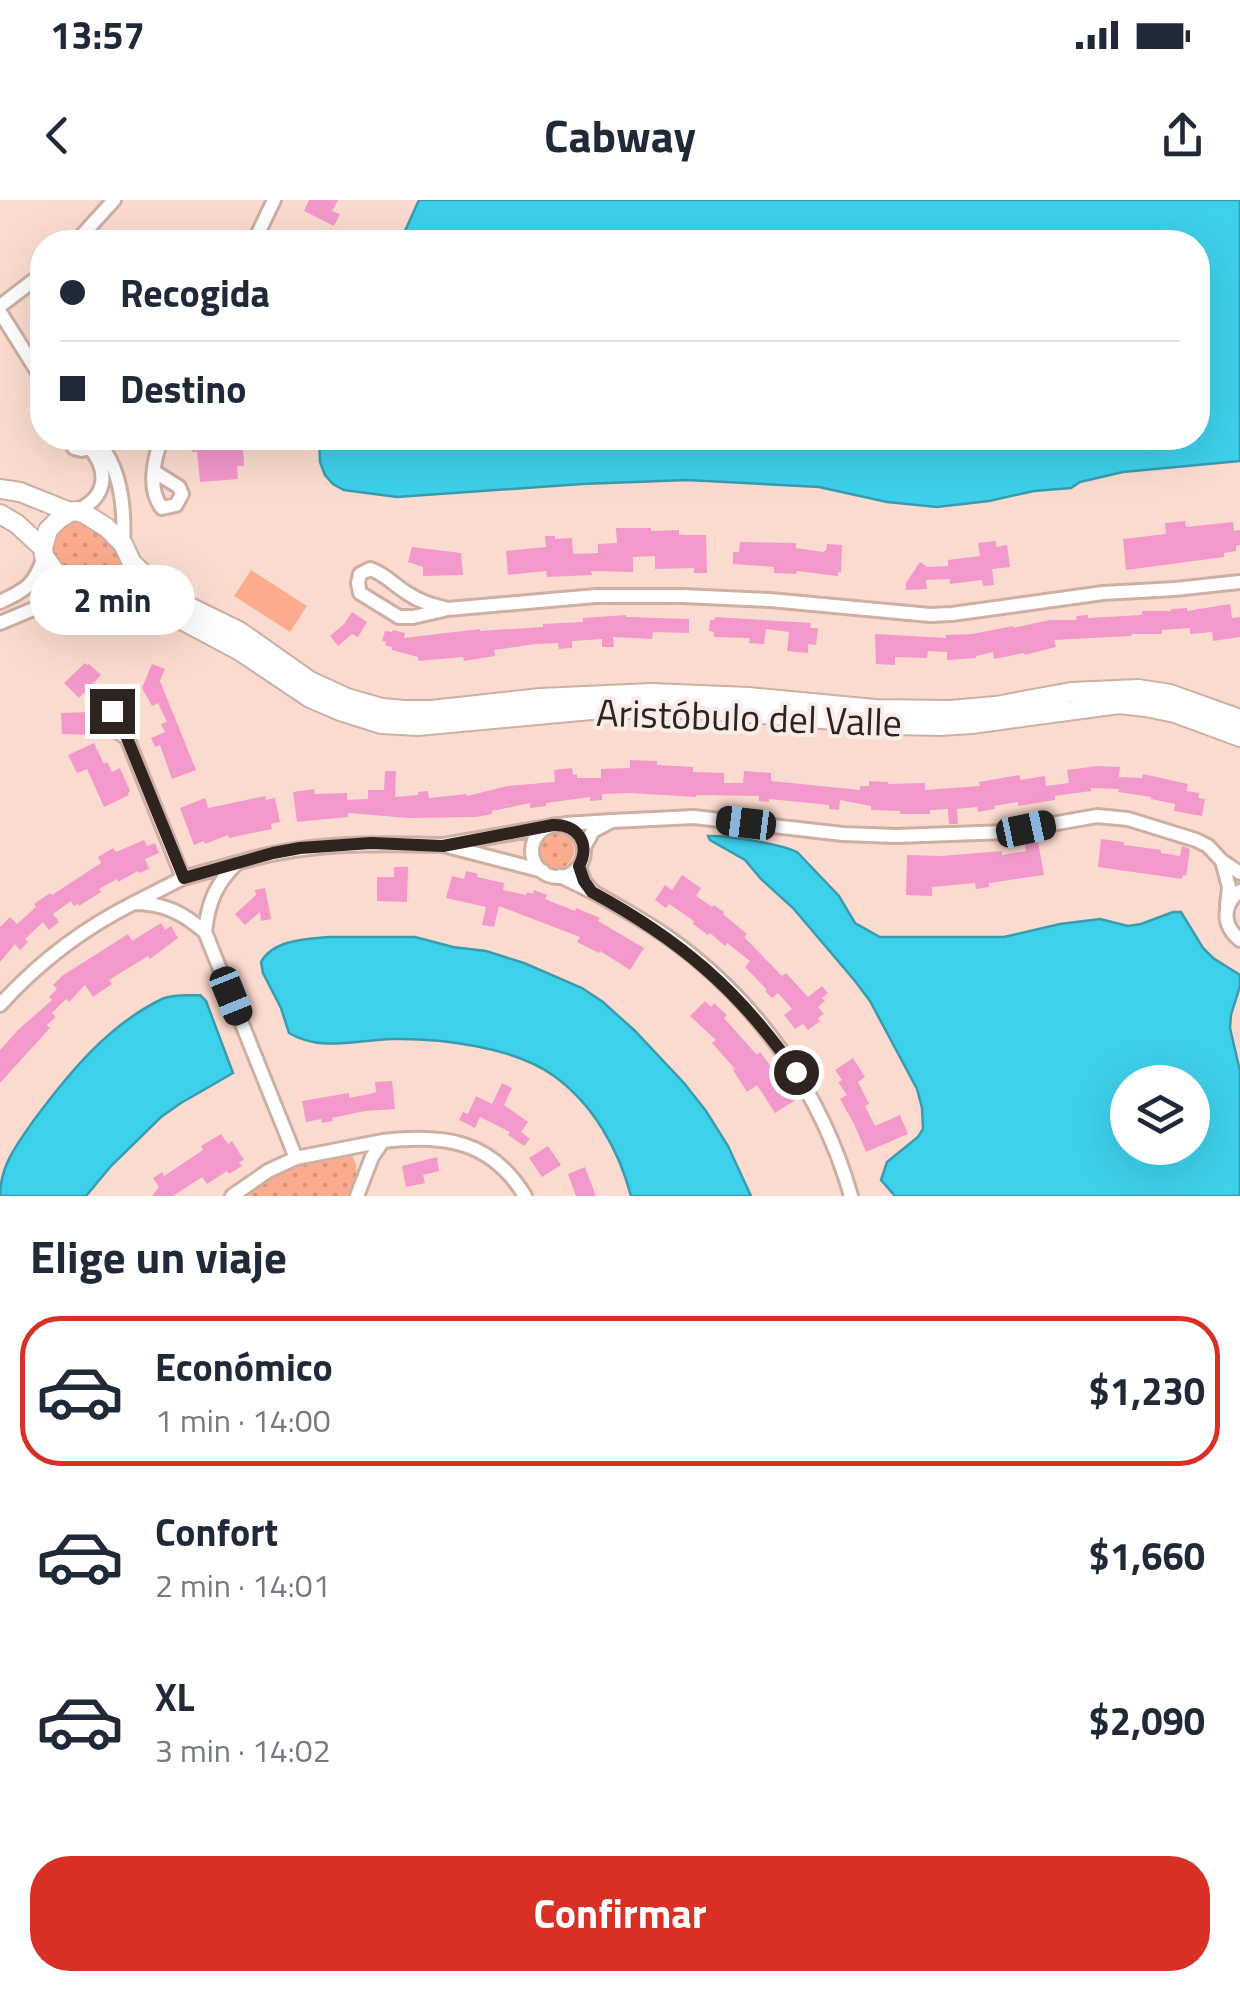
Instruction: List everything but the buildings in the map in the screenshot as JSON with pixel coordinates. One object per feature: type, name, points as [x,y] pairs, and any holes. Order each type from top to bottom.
[{"type":"street","points":[[87,230],[114,200]]},
{"type":"street","points":[[260,230],[274,200]]},
{"type":"street","points":[[30,284],[0,309],[30,359]]},
{"type":"street","points":[[0,602],[33,582],[48,530],[59,518],[92,502],[101,488],[102,470],[95,450]]},
{"type":"street","points":[[102,450],[110,458],[119,489],[123,544]]},
{"type":"street","points":[[155,472],[158,450]]},
{"type":"street","points":[[101,488],[119,489]]},
{"type":"street","points":[[0,489],[73,511],[106,528],[123,544],[132,563],[129,584],[114,598],[44,605],[0,623]]},
{"type":"street","points":[[0,514],[44,552],[66,583],[96,600]]},
{"type":"street","name":"Aristóbulo del Valle","points":[[132,563],[165,595],[240,631],[310,681],[382,708],[431,710],[540,698],[651,693],[891,710],[950,710],[1122,688],[1170,694],[1240,719]]},
{"type":"street","points":[[448,610],[407,594],[377,571],[370,569],[360,574],[360,592],[400,617],[596,596],[770,600],[941,614],[1104,593],[1240,582]]},
{"type":"street","name":"Aristóbulo del Valle","points":[[96,600],[178,618],[240,650],[310,698],[368,721],[395,726],[590,710],[670,708],[940,726],[1119,704],[1176,714],[1240,737]]},
{"type":"street","points":[[127,738],[184,878]]},
{"type":"street","points":[[0,1005],[82,933],[184,878],[273,853],[342,844],[443,846],[553,826],[694,817],[810,831],[896,836],[1007,832],[1098,816],[1128,820],[1196,840],[1240,874]]},
{"type":"street","points":[[560,876],[574,872],[594,831],[612,821]]},
{"type":"street","points":[[543,871],[532,848],[535,840],[553,826],[566,826],[578,834],[584,847]]},
{"type":"street","points":[[443,846],[560,876],[672,940],[713,974],[754,1016],[812,1099],[838,1154],[850,1196]]},
{"type":"street","points":[[1222,861],[1229,888],[1227,923],[1240,940]]},
{"type":"street","points":[[205,932],[209,900],[216,886],[237,864]]},
{"type":"street","points":[[579,866],[592,892]]},
{"type":"street","points":[[1228,906],[1240,891]]},
{"type":"street","points":[[134,903],[168,907],[190,918],[205,932],[296,1158]]},
{"type":"street","points":[[232,1196],[268,1171],[296,1158],[384,1141],[439,1138],[484,1152],[508,1173],[525,1196]]},
{"type":"street","points":[[357,1196],[372,1157],[384,1141]]},
{"type":"shaded area","points":[[73,520],[106,536],[121,557],[120,579],[111,588],[88,592],[54,558],[50,550],[53,533]]},
{"type":"shaded area","points":[[251,570],[307,606],[290,632],[234,596]]},
{"type":"shaded area","points":[[555,831],[569,836],[574,850],[569,864],[555,869],[541,864],[536,850],[541,836]]},
{"type":"shaded area","points":[[349,1152],[356,1174],[348,1196],[249,1196],[252,1186],[316,1156]]},
{"type":"water","points":[[419,200],[1240,200],[1240,461],[1123,472],[1080,482],[1071,488],[937,507],[887,502],[819,487],[687,480],[397,497],[344,490],[325,475],[320,450],[1210,450],[1210,230],[405,230]]},
{"type":"water","points":[[708,836],[797,852],[839,896],[855,923],[880,937],[1004,937],[1100,919],[1128,926],[1181,912],[1203,948],[1240,975],[1230,1028],[1240,1071],[1240,1196],[895,1196],[881,1180],[887,1162],[923,1129],[917,1089],[870,1001],[855,981],[793,908],[745,860]]},
{"type":"water","points":[[328,937],[415,937],[486,951],[582,988],[635,1031],[684,1083],[728,1146],[751,1196],[631,1196],[612,1145],[581,1100],[554,1076],[519,1058],[432,1040],[326,1044],[289,1033],[261,962],[281,945]]},
{"type":"water","points":[[200,995],[206,1001],[233,1073],[161,1117],[86,1196],[0,1196],[6,1165],[16,1147],[47,1102],[91,1052],[124,1022],[162,999]]},
{"type":"route","points":[[112,711],[122,708],[130,715],[127,738],[184,878],[300,848],[371,843],[443,846],[558,824],[566,826],[582,840],[584,854],[579,866],[592,892],[672,940],[713,974],[754,1016],[796,1072]]}]
